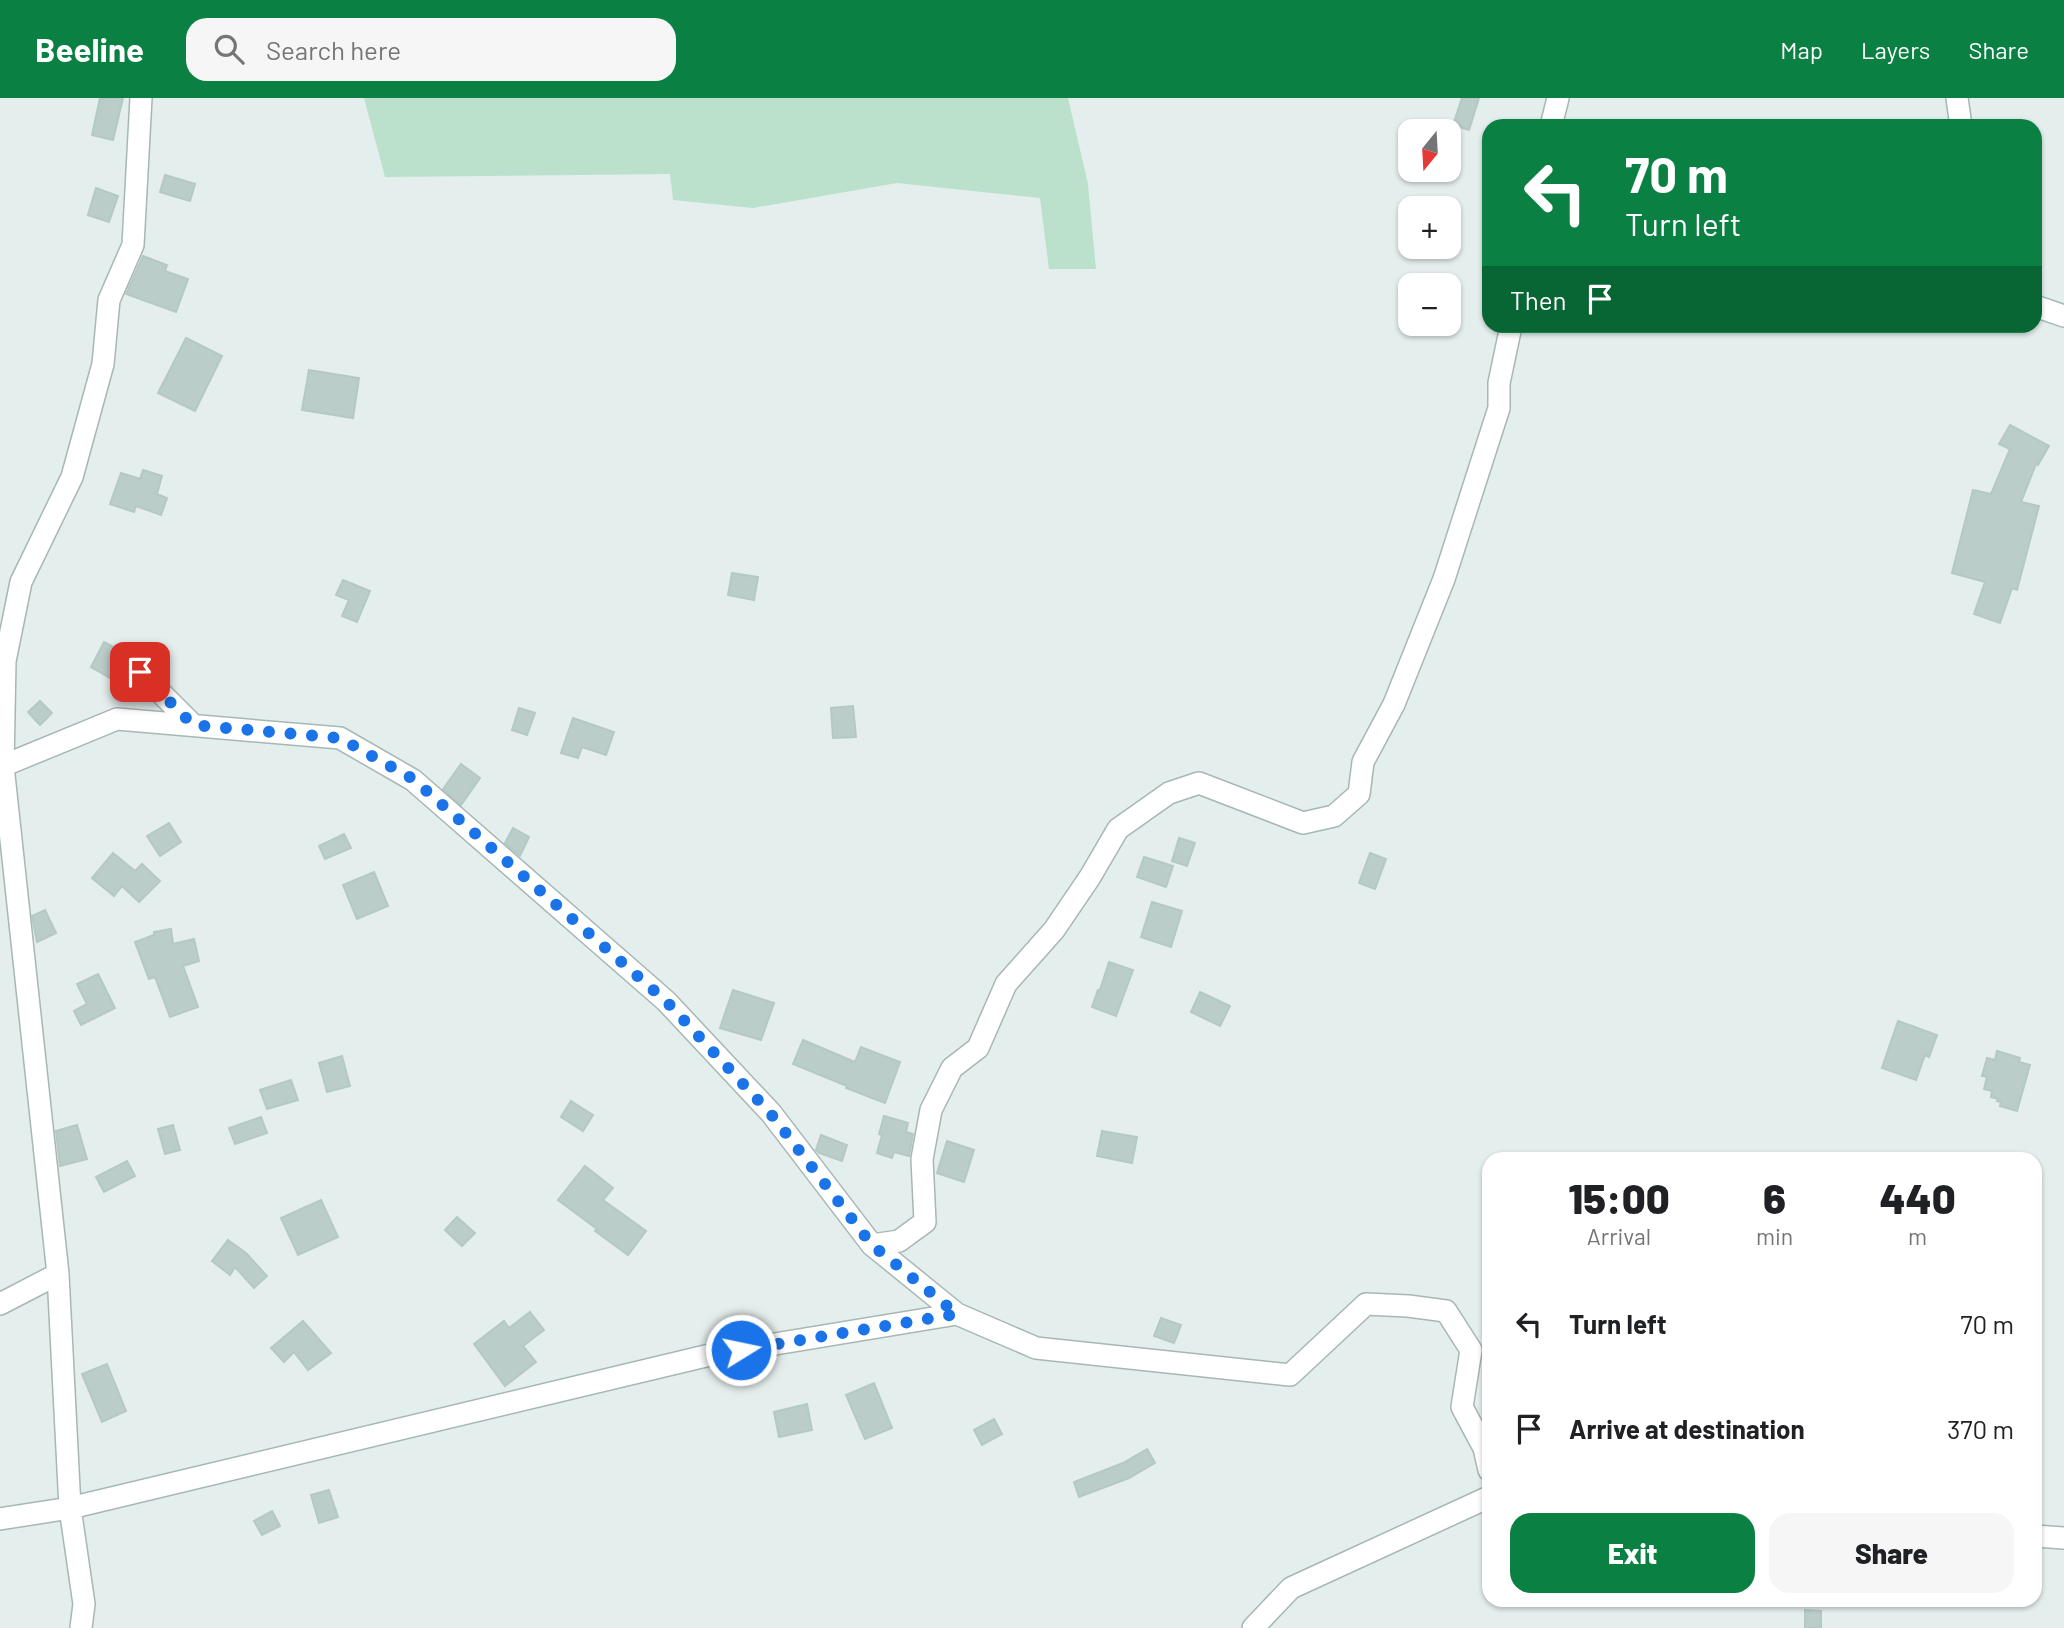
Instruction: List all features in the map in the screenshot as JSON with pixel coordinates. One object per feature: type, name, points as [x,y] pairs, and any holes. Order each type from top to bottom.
[{"type":"street","points":[[80,1628],[84,1604],[70,1508],[58,1274],[1,766],[5,661],[22,582],[72,477],[103,364],[109,300],[133,245],[141,98]]},
{"type":"street","points":[[1553,119],[1558,98]]},
{"type":"street","points":[[1957,98],[1960,119]]},
{"type":"street","points":[[2042,308],[2064,316]]},
{"type":"street","points":[[872,1245],[899,1241],[925,1222],[922,1159],[931,1110],[952,1068],[978,1048],[1006,984],[1054,930],[1118,829],[1169,793],[1199,783],[1303,823],[1334,816],[1359,794],[1363,762],[1394,704],[1439,591],[1495,421],[1499,408],[1499,383],[1510,333]]},
{"type":"street","points":[[140,672],[193,725]]},
{"type":"street","points":[[1,766],[117,719],[340,738],[413,779],[666,1001],[771,1114],[872,1245],[957,1314],[1036,1349],[1290,1375],[1366,1304],[1446,1311],[1471,1350],[1462,1407],[1482,1444]]},
{"type":"street","points":[[0,1304],[58,1274]]},
{"type":"street","points":[[0,1519],[70,1508],[714,1354],[957,1314]]},
{"type":"street","points":[[1252,1628],[1291,1588],[1482,1500]]},
{"type":"street","points":[[2042,1536],[2064,1538]]},
{"type":"green space","points":[[364,98],[1068,98],[1088,184],[1096,269],[1049,269],[1040,198],[897,183],[753,208],[673,200],[670,174],[385,177]]},
{"type":"building","points":[[100,98],[123,98],[113,140],[92,135]]},
{"type":"building","points":[[1462,98],[1479,98],[1469,130],[1461,128],[1461,119],[1455,119]]},
{"type":"building","points":[[165,175],[195,184],[190,201],[160,192]]},
{"type":"building","points":[[96,188],[118,196],[109,222],[88,215]]},
{"type":"building","points":[[143,256],[167,265],[165,271],[188,279],[176,312],[126,294]]},
{"type":"building","points":[[186,338],[222,356],[195,411],[158,393]]},
{"type":"building","points":[[309,370],[359,378],[353,418],[302,410]]},
{"type":"building","points":[[2010,425],[2049,446],[2038,465],[2036,464],[2021,502],[2039,506],[2017,590],[2012,588],[2000,623],[1974,614],[1985,582],[1952,573],[1973,490],[1991,494],[2010,449],[1999,444]]},
{"type":"building","points":[[143,470],[162,476],[157,494],[167,498],[161,515],[136,506],[134,512],[110,504],[121,473],[140,479]]},
{"type":"building","points":[[732,573],[758,577],[754,600],[728,595]]},
{"type":"building","points":[[343,580],[370,591],[357,622],[342,616],[349,600],[336,595]]},
{"type":"building","points":[[104,642],[121,651],[123,644],[144,650],[142,659],[131,662],[127,669],[128,676],[136,687],[133,691],[91,667]]},
{"type":"building","points":[[40,701],[52,713],[40,725],[28,712]]},
{"type":"building","points":[[853,706],[856,737],[833,738],[831,708]]},
{"type":"building","points":[[519,708],[535,713],[527,735],[512,730]]},
{"type":"building","points":[[573,718],[614,732],[606,755],[582,747],[578,758],[561,753]]},
{"type":"building","points":[[461,764],[480,778],[461,805],[443,789]]},
{"type":"building","points":[[169,823],[181,842],[160,856],[147,836]]},
{"type":"building","points":[[513,828],[529,837],[520,856],[505,843]]},
{"type":"building","points":[[344,834],[351,848],[325,859],[319,846]]},
{"type":"building","points":[[1179,838],[1195,843],[1187,866],[1172,861]]},
{"type":"building","points":[[113,853],[135,871],[142,864],[160,881],[139,902],[122,886],[114,896],[92,878]]},
{"type":"building","points":[[1370,853],[1386,859],[1375,889],[1359,883]]},
{"type":"building","points":[[1144,857],[1173,866],[1166,887],[1137,877]]},
{"type":"building","points":[[374,872],[388,906],[357,919],[343,885]]},
{"type":"building","points":[[1152,902],[1182,911],[1171,947],[1141,937]]},
{"type":"building","points":[[45,910],[56,933],[37,942],[32,916]]},
{"type":"building","points":[[171,929],[173,944],[194,939],[199,961],[183,966],[198,1007],[170,1017],[155,977],[149,979],[135,942],[154,935],[154,932]]},
{"type":"building","points":[[1109,962],[1133,970],[1116,1016],[1092,1007]]},
{"type":"building","points":[[98,974],[115,1008],[81,1025],[74,1011],[87,1004],[77,984]]},
{"type":"building","points":[[733,990],[774,1003],[761,1040],[720,1028]]},
{"type":"building","points":[[1200,992],[1230,1006],[1220,1026],[1191,1012]]},
{"type":"building","points":[[1898,1021],[1937,1035],[1929,1057],[1925,1055],[1916,1080],[1882,1068]]},
{"type":"building","points":[[803,1040],[855,1062],[861,1047],[900,1062],[885,1103],[793,1064]]},
{"type":"building","points":[[1997,1051],[2020,1058],[2019,1062],[2030,1065],[2017,1111],[2000,1106],[1998,1099],[1991,1097],[1992,1091],[1984,1089],[1987,1077],[1982,1076],[1987,1058],[1995,1060]]},
{"type":"building","points":[[342,1056],[350,1086],[327,1092],[319,1063]]},
{"type":"building","points":[[291,1080],[298,1100],[267,1109],[260,1090]]},
{"type":"building","points":[[571,1101],[593,1115],[583,1131],[561,1117]]},
{"type":"building","points":[[884,1116],[908,1123],[906,1132],[913,1134],[909,1156],[894,1152],[892,1158],[877,1153]]},
{"type":"building","points":[[261,1117],[267,1133],[235,1144],[229,1128]]},
{"type":"building","points":[[77,1125],[87,1159],[60,1166],[56,1131]]},
{"type":"building","points":[[173,1125],[180,1150],[165,1154],[158,1129]]},
{"type":"building","points":[[1102,1131],[1137,1137],[1132,1163],[1097,1156]]},
{"type":"building","points":[[821,1135],[847,1145],[842,1161],[816,1150]]},
{"type":"building","points":[[947,1141],[974,1150],[964,1182],[937,1173]]},
{"type":"building","points":[[127,1161],[135,1176],[104,1192],[96,1177]]},
{"type":"building","points":[[585,1166],[613,1188],[603,1200],[646,1231],[628,1255],[558,1200]]},
{"type":"building","points":[[321,1200],[338,1237],[298,1255],[281,1218]]},
{"type":"building","points":[[457,1217],[475,1233],[462,1246],[445,1230]]},
{"type":"building","points":[[228,1240],[246,1253],[267,1276],[254,1288],[235,1267],[230,1275],[212,1261]]},
{"type":"building","points":[[530,1312],[544,1330],[523,1346],[536,1362],[505,1386],[474,1344],[504,1321],[509,1328]]},
{"type":"building","points":[[1161,1318],[1181,1325],[1174,1343],[1154,1336]]},
{"type":"building","points":[[303,1321],[331,1353],[308,1370],[294,1352],[284,1362],[271,1348]]},
{"type":"building","points":[[107,1364],[126,1411],[102,1422],[82,1374]]},
{"type":"building","points":[[874,1383],[892,1428],[865,1439],[846,1395]]},
{"type":"building","points":[[807,1404],[812,1430],[779,1437],[774,1412]]},
{"type":"building","points":[[994,1419],[1002,1434],[982,1445],[974,1430]]},
{"type":"building","points":[[1147,1449],[1155,1463],[1129,1478],[1079,1497],[1074,1482],[1123,1463]]},
{"type":"building","points":[[329,1490],[338,1517],[319,1523],[311,1495]]},
{"type":"building","points":[[272,1511],[280,1526],[262,1535],[254,1521]]},
{"type":"building","points":[[1805,1610],[1821,1611],[1821,1628],[1805,1628]]},
{"type":"route","points":[[140,672],[193,725],[340,738],[413,779],[666,1001],[771,1114],[872,1245],[957,1314],[741,1350]]}]
